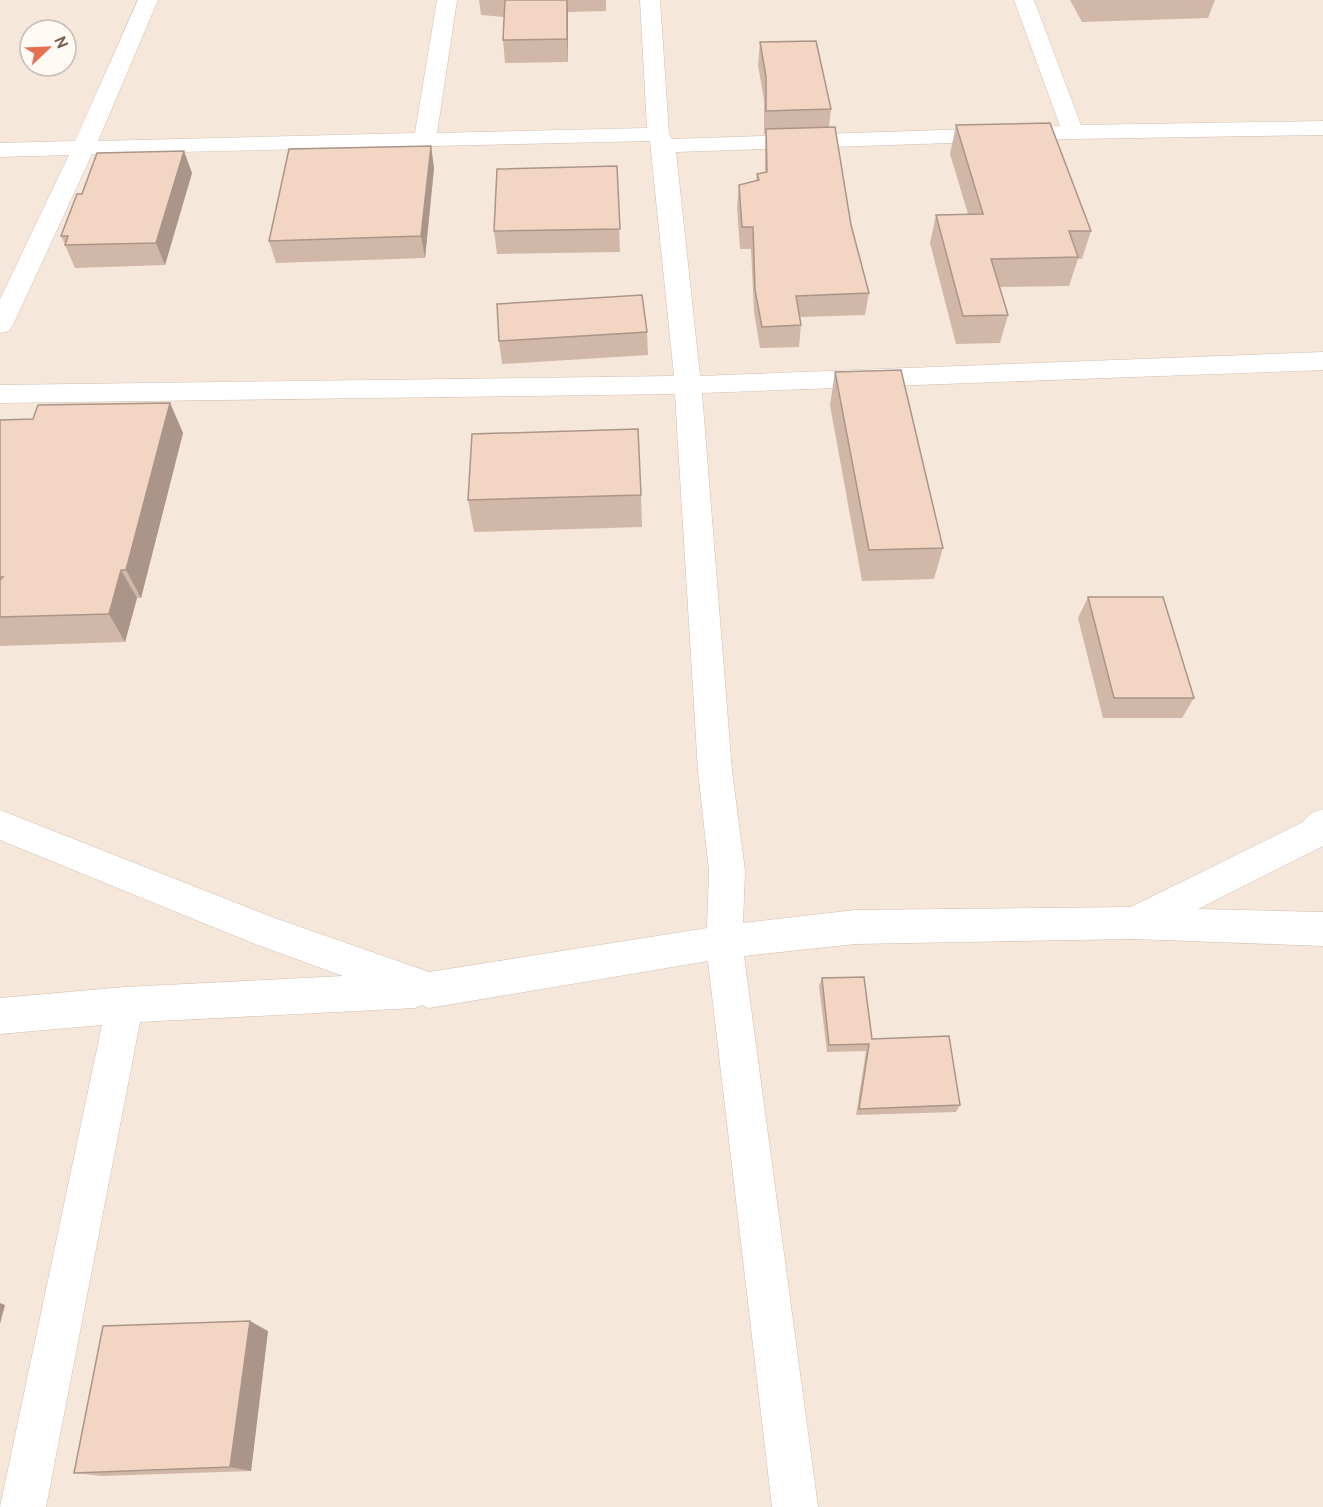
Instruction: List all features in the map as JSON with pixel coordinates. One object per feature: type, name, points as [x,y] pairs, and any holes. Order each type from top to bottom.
[{"type":"street","points":[[0,325],[84,147],[148,0]]},
{"type":"street","points":[[425,141],[447,0]]},
{"type":"street","points":[[650,0],[661,140],[688,385],[715,771],[727,871],[724,942],[795,1507]]},
{"type":"street","points":[[1024,0],[1073,132]]},
{"type":"street","points":[[0,150],[425,141],[661,140],[1323,128]]},
{"type":"street","points":[[0,394],[688,385],[1323,361]]},
{"type":"street","points":[[1133,923],[1315,833],[1323,824]]},
{"type":"street","points":[[0,825],[268,932],[429,990]]},
{"type":"street","points":[[0,1016],[125,1005],[429,990],[724,942],[855,927],[1133,923],[1323,929]]},
{"type":"street","points":[[23,1507],[125,1005]]},
{"type":"shaded area","points":[[0,0],[1323,0],[1323,1507],[0,1507]]},
{"type":"building","points":[[505,0],[567,0],[567,39],[503,40]]},
{"type":"building","points":[[816,41],[831,109],[766,111],[766,77],[760,42]]},
{"type":"building","points":[[1050,123],[1091,231],[1069,231],[1078,257],[991,259],[1008,315],[963,316],[936,215],[983,214],[956,125]]},
{"type":"building","points":[[835,127],[851,225],[869,293],[796,296],[801,325],[762,327],[755,290],[753,227],[742,227],[739,185],[759,180],[757,174],[767,172],[766,129]]},
{"type":"building","points":[[431,146],[421,236],[269,241],[289,149]]},
{"type":"building","points":[[184,151],[156,243],[65,245],[68,236],[61,236],[77,194],[82,194],[97,153]]},
{"type":"building","points":[[617,166],[620,229],[494,231],[497,169]]},
{"type":"building","points":[[642,295],[647,332],[499,341],[497,304]]},
{"type":"building","points":[[901,370],[943,548],[869,550],[835,372]]},
{"type":"building","points":[[170,403],[126,570],[121,570],[109,614],[0,617],[0,580],[3,577],[0,577],[0,420],[33,419],[38,405]]},
{"type":"building","points":[[638,429],[641,495],[468,500],[472,434]]},
{"type":"building","points":[[1088,597],[1163,597],[1194,698],[1114,698]]},
{"type":"building","points":[[864,977],[872,1039],[949,1036],[960,1105],[859,1109],[869,1044],[829,1045],[822,978]]},
{"type":"building","points":[[250,1321],[230,1467],[74,1473],[103,1326]]}]
